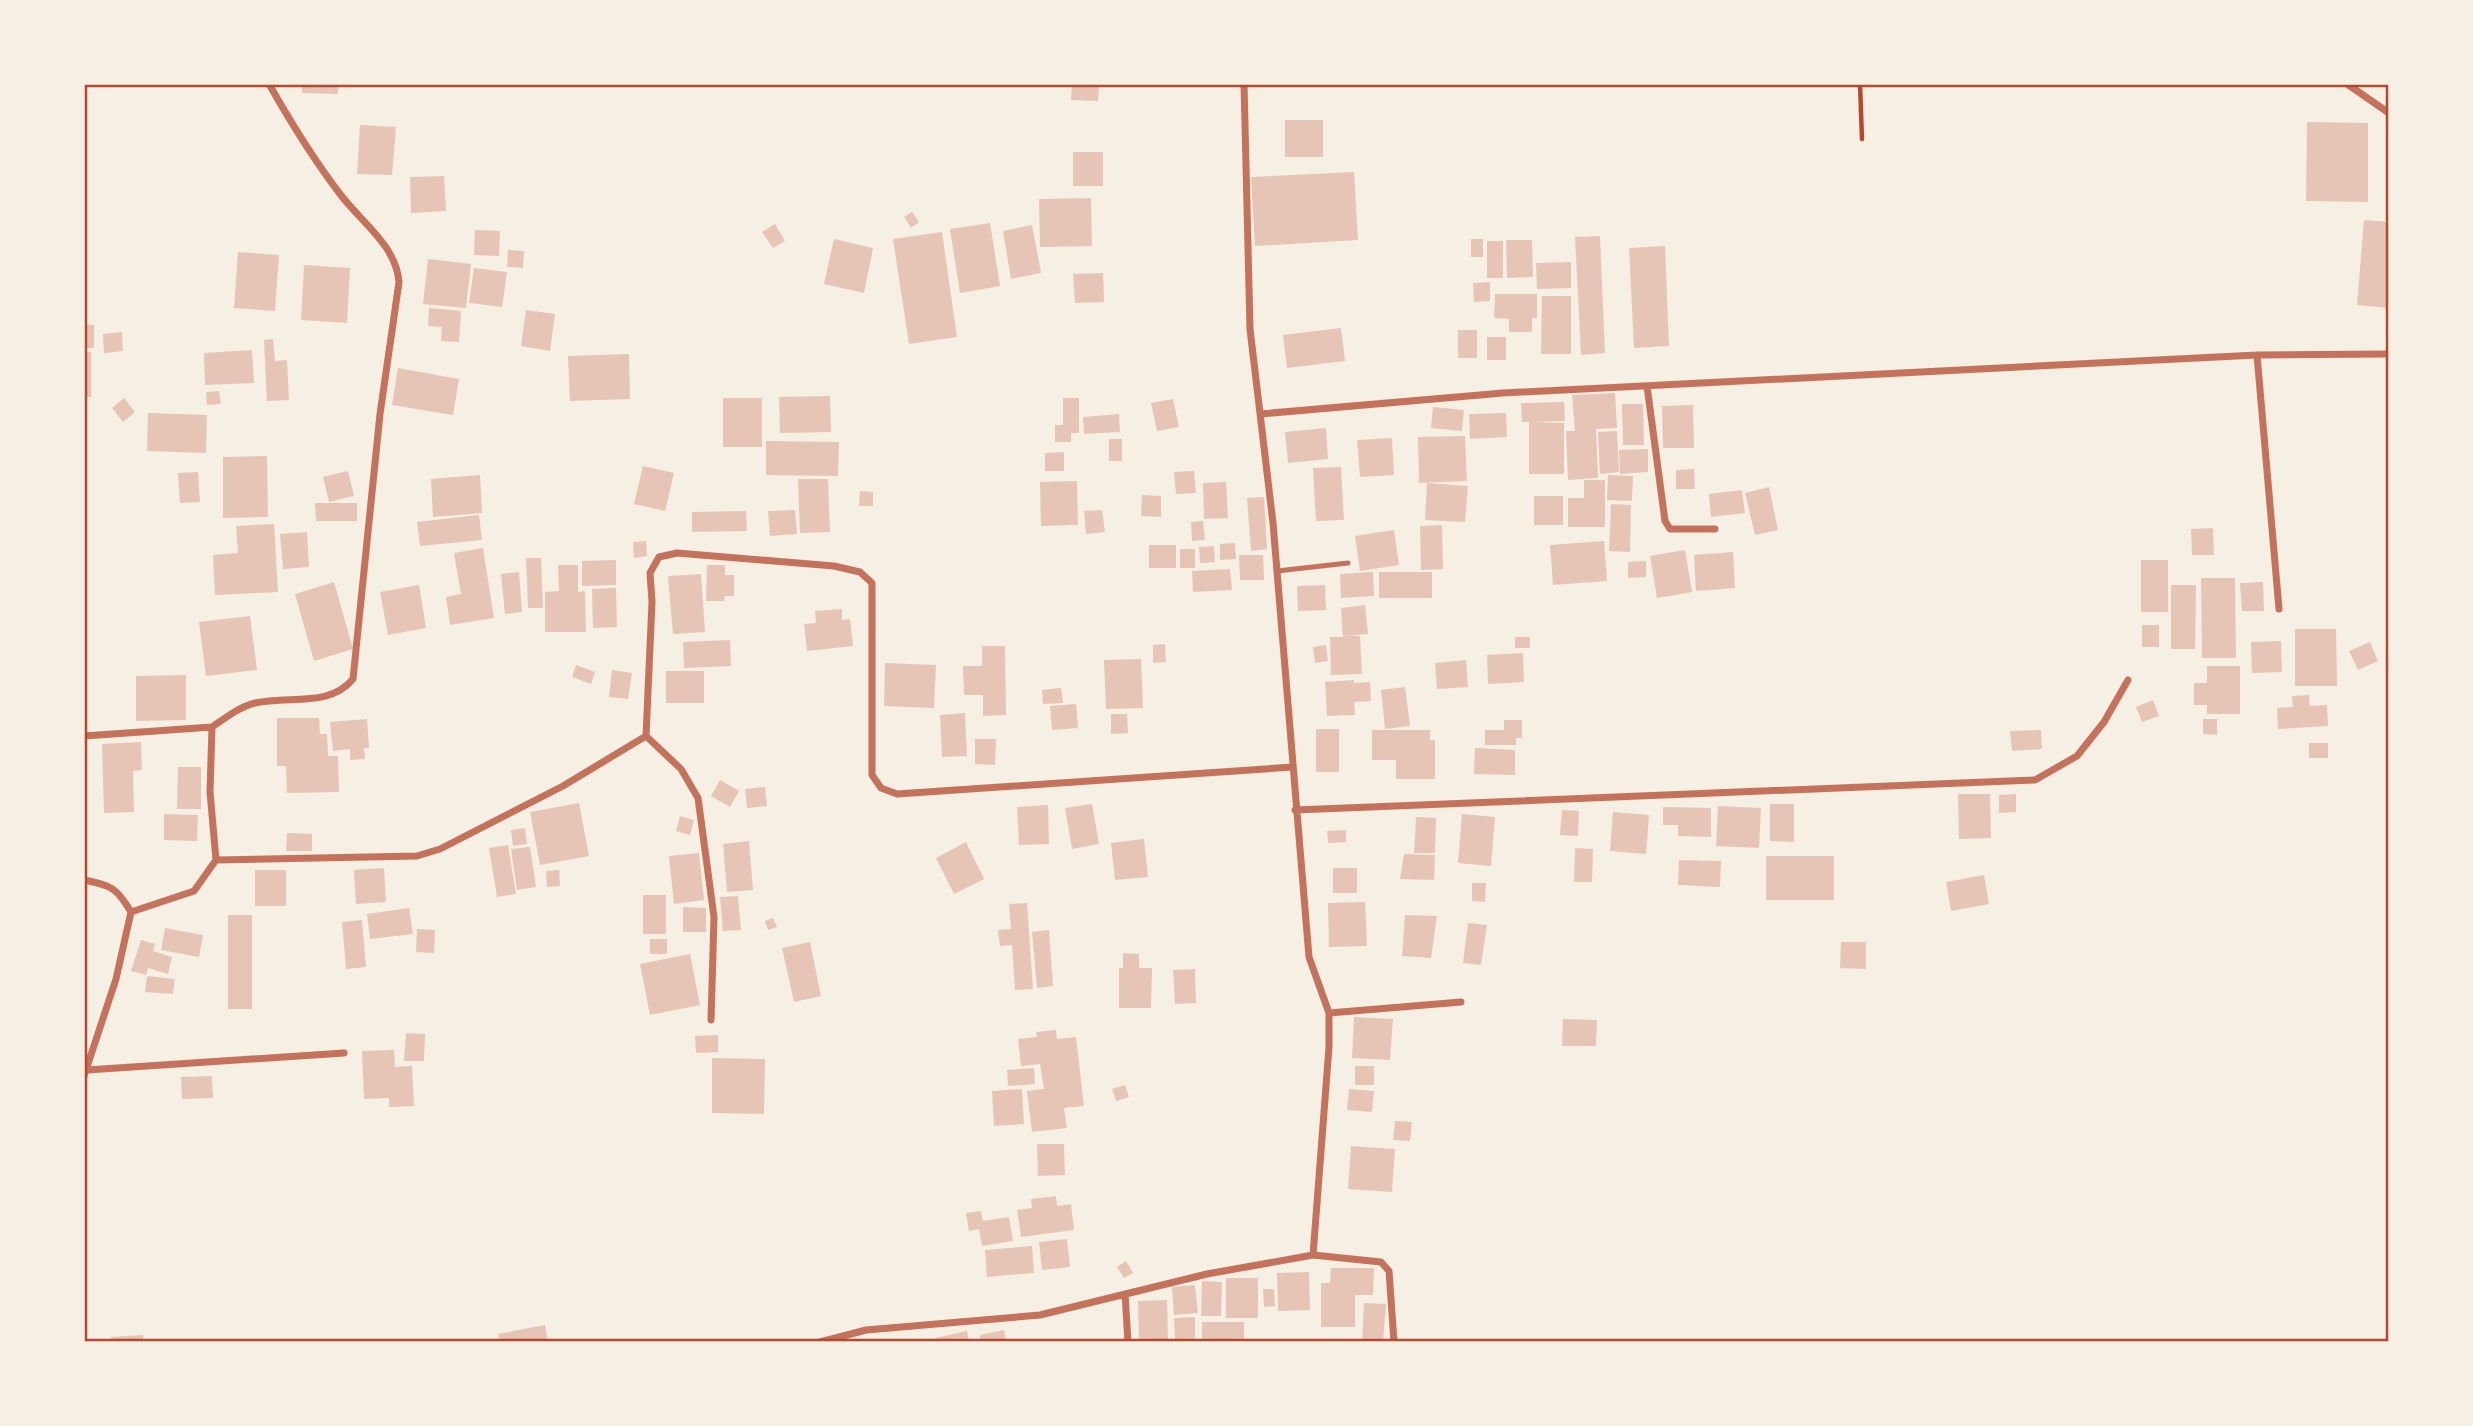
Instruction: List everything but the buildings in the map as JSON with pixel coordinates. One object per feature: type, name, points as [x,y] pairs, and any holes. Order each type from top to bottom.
[{"type":"street","points":[[84,736],[212,727],[234,712],[255,703],[334,696],[342,692],[353,679],[380,414],[399,282],[398,265],[386,246],[339,194],[269,84]]},
{"type":"street","points":[[1244,84],[1250,329],[1277,571],[1309,957],[1329,1013],[1329,1048],[1313,1255]]},
{"type":"street","points":[[2347,84],[2389,113]]},
{"type":"street","points":[[1260,414],[1503,393],[2258,355],[2389,354]]},
{"type":"street","points":[[2258,355],[2279,609]]},
{"type":"street","points":[[1647,386],[1665,521],[1670,529],[1715,529]]},
{"type":"street","points":[[711,1020],[714,917],[698,797],[681,769],[646,736],[652,602],[650,573],[659,557],[677,553],[834,566],[860,572],[872,583],[872,775],[881,788],[897,794],[1293,767]]},
{"type":"street","points":[[1295,810],[2035,780],[2077,756],[2104,722],[2128,680]]},
{"type":"street","points":[[131,912],[194,891],[216,860],[210,792],[212,727]]},
{"type":"street","points":[[216,860],[416,856],[440,849],[562,786],[646,736]]},
{"type":"street","points":[[84,880],[104,884],[120,892],[131,912],[116,979],[86,1073],[344,1052]]},
{"type":"street","points":[[1329,1013],[1461,1002]]},
{"type":"street","points":[[820,1342],[866,1330],[1040,1314],[1207,1274],[1313,1255],[1381,1262],[1389,1271],[1394,1342]]},
{"type":"street","points":[[1125,1294],[1128,1342]]},
{"type":"lane","points":[[1277,571],[1348,564]]},
{"type":"path","points":[[1860,84],[1862,139]]}]
